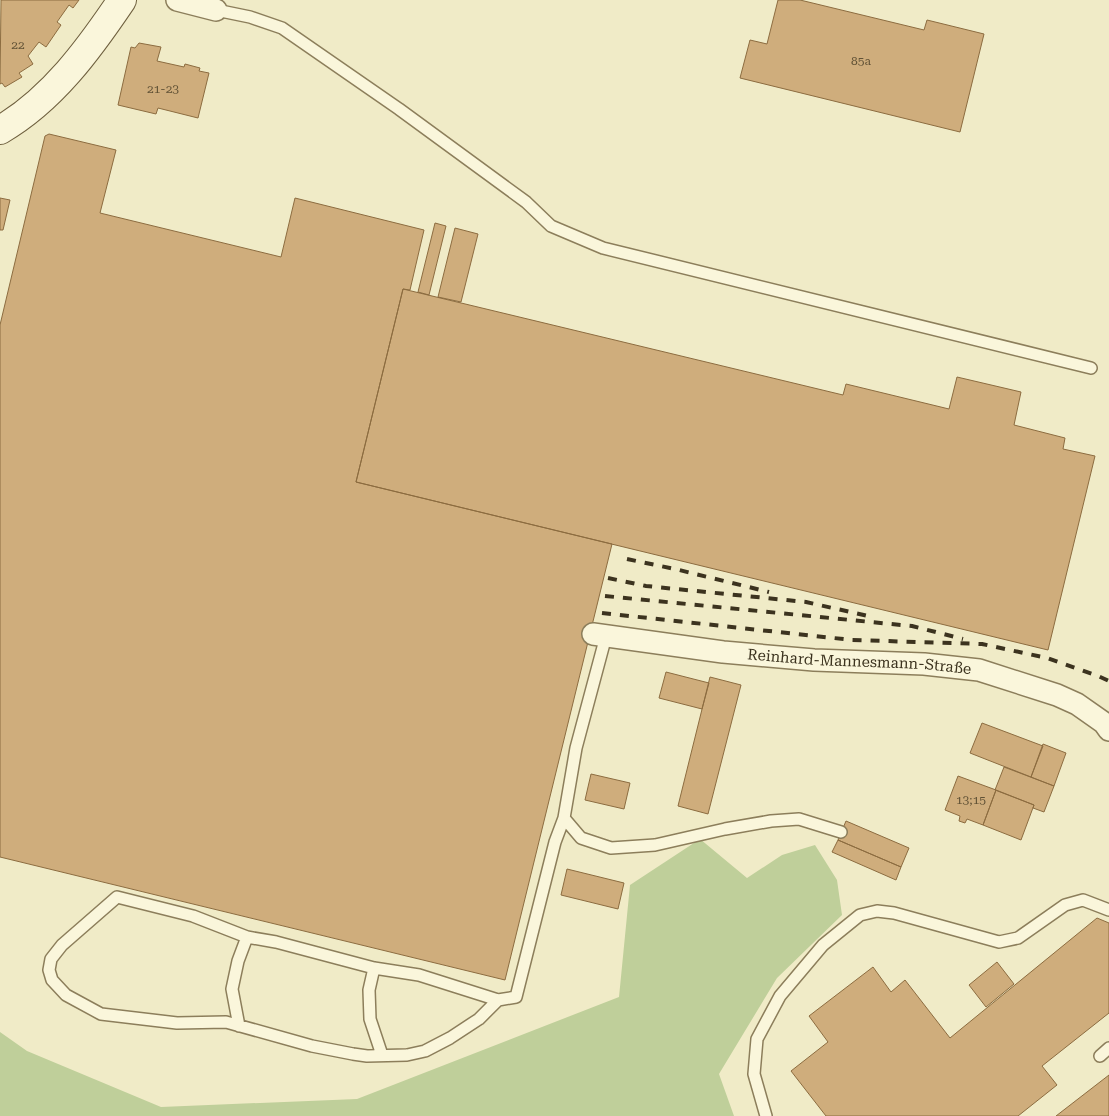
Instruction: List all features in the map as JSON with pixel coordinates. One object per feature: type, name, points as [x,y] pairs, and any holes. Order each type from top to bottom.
[{"type":"main road","points":[[0,130],[33,108],[67,74],[122,0]]},
{"type":"street","points":[[177,0],[216,10]]},
{"type":"street","name":"Reinhard-Mannesmann-Straße","points":[[600,635],[723,652],[814,660],[924,664],[979,670],[1057,695],[1077,704],[1107,723]]},
{"type":"lane","points":[[216,10],[250,17],[282,28],[415,121],[526,202],[551,226],[603,248],[1091,368]]},
{"type":"lane","points":[[498,1000],[479,1019],[450,1038],[425,1051],[367,1056],[312,1046],[226,1022],[177,1023],[101,1014],[66,995],[52,980],[50,970],[51,959],[62,944],[117,897],[193,916],[247,937],[276,942],[374,968],[419,975],[498,1000],[516,997],[555,842],[564,818],[576,748],[600,635]]},
{"type":"lane","points":[[564,818],[581,838],[612,848],[654,845],[725,829],[772,821],[799,819],[841,832]]},
{"type":"lane","points":[[766,1116],[754,1074],[758,1039],[780,996],[823,945],[860,915],[877,911],[894,912],[999,942],[1018,938],[1065,905],[1083,900],[1109,910]]},
{"type":"lane","points":[[239,1026],[232,989],[238,961],[247,937]]},
{"type":"lane","points":[[374,968],[370,990],[370,1019],[382,1055]]},
{"type":"green space","points":[[700,839],[747,878],[782,855],[815,845],[837,880],[842,915],[777,978],[719,1074],[734,1116],[0,1116],[0,1032],[27,1051],[161,1107],[357,1099],[619,997],[630,885]]},
{"type":"building","points":[[1,0],[79,0],[73,8],[69,5],[57,22],[61,25],[46,47],[39,42],[28,56],[33,64],[19,73],[22,77],[5,87],[2,83],[0,84]]},
{"type":"building","points":[[778,0],[800,0],[924,30],[927,20],[984,34],[960,132],[740,78],[750,40],[767,44]]},
{"type":"building","points":[[139,43],[161,47],[157,61],[184,67],[185,64],[200,68],[199,71],[209,73],[198,118],[158,108],[156,114],[118,105],[131,47],[135,48]]},
{"type":"building","points":[[49,134],[116,150],[100,213],[281,257],[295,198],[424,230],[410,290],[403,289],[356,482],[612,544],[505,980],[0,857],[0,325],[45,136]]},
{"type":"building","points":[[0,198],[10,200],[3,230],[0,230]]},
{"type":"building","points":[[435,223],[446,226],[429,295],[418,292]]},
{"type":"building","points":[[455,228],[478,234],[461,302],[438,297]]},
{"type":"building","points":[[403,289],[843,395],[846,384],[949,409],[957,377],[1021,392],[1014,425],[1065,438],[1063,449],[1095,456],[1048,650],[356,482]]},
{"type":"building","points":[[666,672],[709,683],[702,709],[659,698]]},
{"type":"building","points":[[710,677],[741,685],[708,814],[678,806]]},
{"type":"building","points":[[982,723],[1043,746],[1031,777],[970,753]]},
{"type":"building","points":[[1043,744],[1066,753],[1054,786],[1031,777]]},
{"type":"building","points":[[1004,767],[1054,786],[1044,812],[1033,808],[1034,805],[995,790]]},
{"type":"building","points":[[591,774],[630,783],[624,809],[585,800]]},
{"type":"building","points":[[958,776],[996,790],[983,825],[967,819],[965,823],[959,821],[960,816],[945,810]]},
{"type":"building","points":[[996,790],[1034,805],[1021,840],[983,825]]},
{"type":"building","points":[[846,821],[909,848],[901,867],[838,840]]},
{"type":"building","points":[[838,840],[901,867],[896,880],[832,852]]},
{"type":"building","points":[[567,869],[624,883],[618,909],[561,895]]},
{"type":"building","points":[[1097,918],[1109,923],[1109,1013],[1042,1066],[1057,1085],[1018,1116],[826,1116],[791,1071],[828,1042],[809,1016],[873,967],[891,992],[905,980],[950,1038]]},
{"type":"building","points":[[997,962],[1014,984],[986,1007],[969,985]]},
{"type":"building","points":[[1109,1075],[1109,1116],[1056,1116]]},
{"type":"railway","points":[[627,559],[769,592]]},
{"type":"railway","points":[[608,578],[646,586],[806,602],[868,616]]},
{"type":"railway","points":[[605,596],[912,626],[963,639]]},
{"type":"railway","points":[[602,613],[852,640],[982,644],[1047,658],[1109,681]]}]
